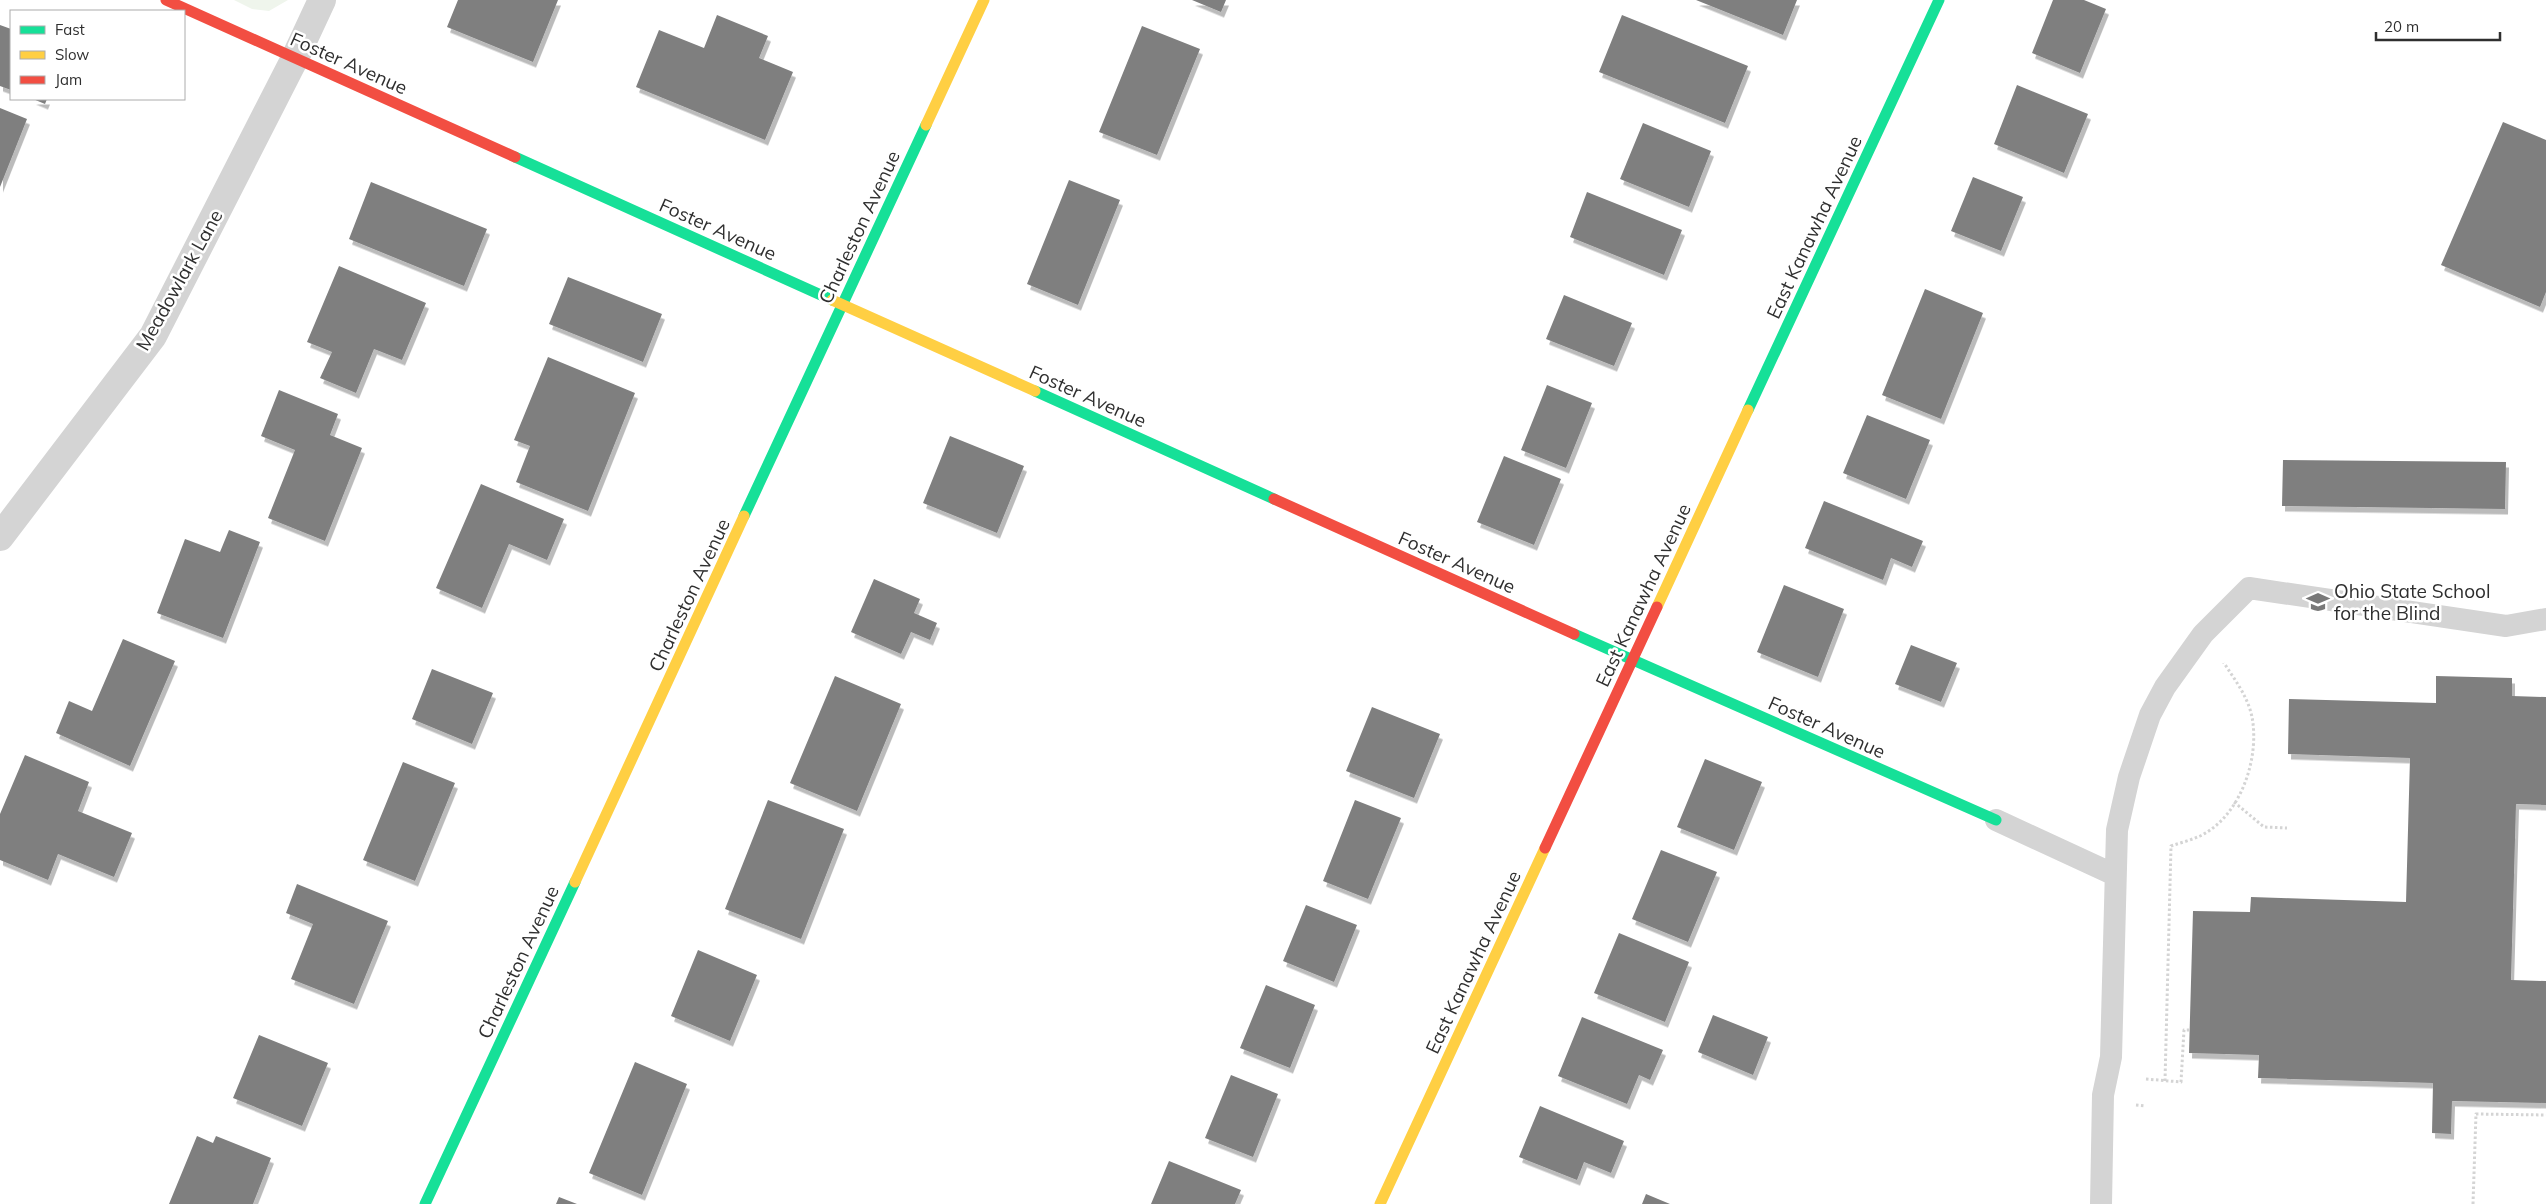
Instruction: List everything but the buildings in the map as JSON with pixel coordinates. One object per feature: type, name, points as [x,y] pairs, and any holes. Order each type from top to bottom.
[{"type":"street","name":"Foster Avenue","points":[[166,0],[1632,660],[1996,820]]},
{"type":"street","name":"Meadowlark Lane","points":[[0,537],[153,336],[295,58],[322,0]]},
{"type":"street","name":"Charleston Avenue","points":[[425,1204],[984,0]]},
{"type":"street","name":"East Kanawha Avenue","points":[[1380,1204],[1939,0]]},
{"type":"lane","points":[[2101,1204],[2104,1095],[2111,1057],[2117,830],[2128,777],[2150,715],[2186,654],[2218,617],[2249,588],[2506,626],[2546,619]]},
{"type":"lane","points":[[1996,820],[2116,875]]},
{"type":"path","points":[[2165,1081],[2171,846],[2201,836],[2220,821],[2234,802],[2247,778],[2252,760],[2252,718],[2245,696],[2234,678]]},
{"type":"path","points":[[2234,802],[2264,827],[2287,828]]},
{"type":"path","points":[[2146,1079],[2181,1082],[2184,1030],[2190,1030]]},
{"type":"path","points":[[2473,1204],[2476,1114],[2546,1115]]},
{"type":"shaded area","points":[[234,0],[288,0],[269,11],[252,9]]},
{"type":"traffic: fast","points":[[1748,410],[1939,0]]},
{"type":"traffic: fast","points":[[744,516],[926,125]]},
{"type":"traffic: fast","points":[[515,157],[832,300]]},
{"type":"traffic: fast","points":[[1035,391],[1274,499]]},
{"type":"traffic: fast","points":[[1574,634],[1996,820]]},
{"type":"traffic: fast","points":[[425,1204],[575,882]]},
{"type":"traffic: slow","points":[[926,125],[984,0]]},
{"type":"traffic: slow","points":[[832,300],[1035,391]]},
{"type":"traffic: slow","points":[[1657,607],[1748,410]]},
{"type":"traffic: slow","points":[[575,882],[744,516]]},
{"type":"traffic: slow","points":[[1380,1204],[1545,848]]},
{"type":"traffic: jam","points":[[166,0],[515,157]]},
{"type":"traffic: jam","points":[[1274,499],[1574,634]]},
{"type":"traffic: jam","points":[[1545,848],[1657,607]]},
{"type":"place","name":"Ohio State School for the Blind","points":[[2318,602]]}]
